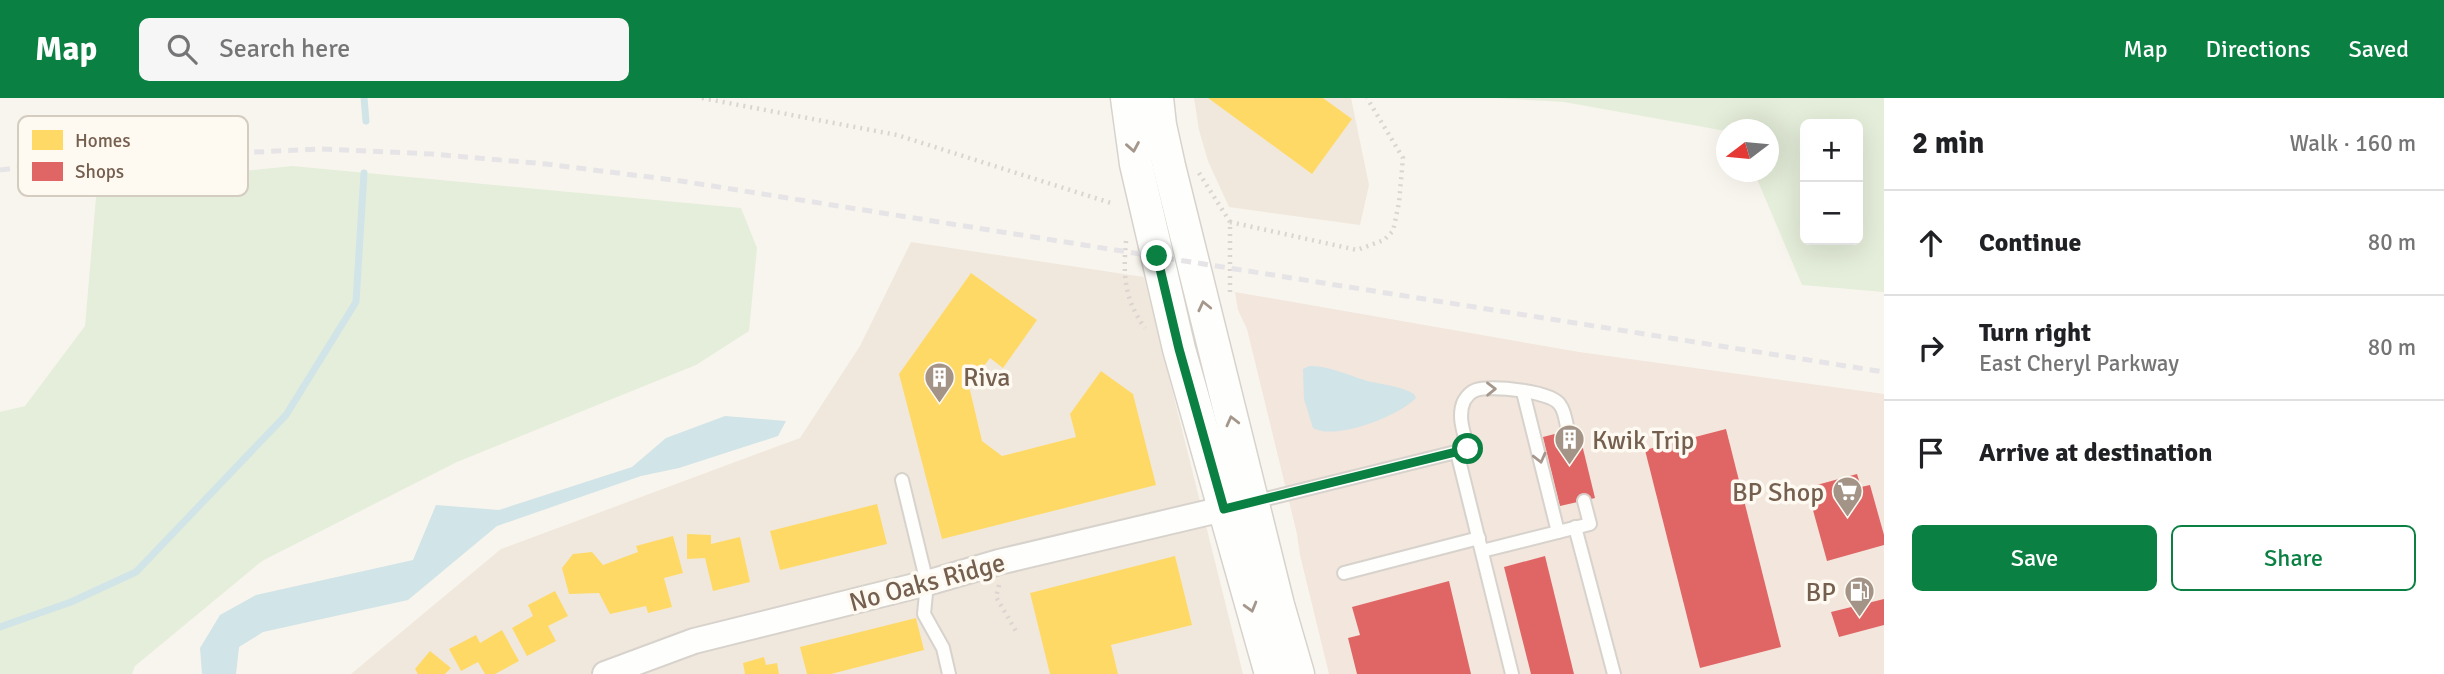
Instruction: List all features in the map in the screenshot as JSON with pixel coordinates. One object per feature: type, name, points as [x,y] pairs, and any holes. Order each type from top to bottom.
[{"type":"street","points":[[1127,98],[1136,164],[1179,349],[1278,605],[1298,674]]},
{"type":"street","points":[[1157,98],[1160,125],[1271,674]]},
{"type":"street","name":"No Oaks Ridge","points":[[605,674],[694,641],[927,583],[999,562],[1238,506]]},
{"type":"lane","points":[[1512,674],[1479,538],[1462,450],[1460,416],[1463,403],[1469,393],[1492,387],[1555,399],[1561,405],[1568,431]]},
{"type":"lane","points":[[1524,392],[1558,532]]},
{"type":"lane","points":[[1238,506],[1462,450]]},
{"type":"lane","points":[[902,480],[927,583],[924,614],[943,648],[949,674]]},
{"type":"lane","points":[[1482,551],[1590,524],[1584,501]]},
{"type":"lane","points":[[1576,527],[1614,674]]},
{"type":"lane","points":[[1344,573],[1479,538]]},
{"type":"path","points":[[702,98],[897,135],[1114,205]]},
{"type":"path","points":[[1197,169],[1230,222],[1357,250],[1384,240],[1393,231],[1404,158],[1367,98]]},
{"type":"path","points":[[999,584],[996,597],[1016,631]]},
{"type":"shaded area","points":[[1194,98],[1351,98],[1369,185],[1360,225],[1229,207],[1208,161]]},
{"type":"shaded area","points":[[911,242],[1144,277],[1243,674],[351,674],[501,549],[800,438],[860,346]]},
{"type":"shaded area","points":[[1235,292],[1579,352],[1884,394],[1884,674],[1329,674],[1247,329],[1238,310]]},
{"type":"shaded area","points":[[1309,366],[1330,369],[1402,389],[1414,394],[1416,398],[1396,412],[1366,425],[1323,431],[1313,428],[1304,399],[1303,369]]},
{"type":"shaded area","points":[[725,416],[786,421],[778,436],[679,468],[641,476],[497,526],[408,600],[263,632],[239,647],[236,674],[202,674],[200,648],[220,615],[256,595],[413,560],[436,505],[499,510],[632,467],[666,438]]},
{"type":"green space","points":[[1494,98],[1884,98],[1884,292],[1802,285],[1758,182],[1779,182],[1779,119],[1716,119],[1716,129],[1564,102]]},
{"type":"green space","points":[[292,166],[741,208],[757,248],[749,331],[696,365],[457,462],[262,561],[135,666],[132,674],[0,674],[0,412],[25,406],[85,326],[96,196],[248,196],[248,171]]},
{"type":"building: Homes","points":[[1208,98],[1323,98],[1352,119],[1312,174]]},
{"type":"building: Homes","name":"Riva","points":[[971,273],[1037,320],[1003,368],[990,358],[969,386],[982,441],[1002,456],[1076,437],[1070,414],[1101,371],[1133,394],[1156,485],[942,539],[899,374]]},
{"type":"building: Homes","points":[[877,504],[887,544],[780,570],[770,531]]},
{"type":"building: Homes","points":[[687,534],[711,535],[711,544],[740,537],[750,582],[713,591],[705,558],[687,559]]},
{"type":"building: Homes","points":[[673,536],[683,573],[664,578],[672,607],[648,613],[646,606],[610,614],[599,593],[569,594],[562,568],[573,554],[592,552],[603,565],[638,552],[636,546]]},
{"type":"building: Homes","points":[[1175,556],[1192,625],[1111,645],[1118,674],[1050,674],[1030,593]]},
{"type":"building: Homes","points":[[555,591],[568,616],[548,626],[556,641],[527,656],[512,628],[533,616],[528,605]]},
{"type":"building: Homes","points":[[916,618],[924,650],[831,674],[807,674],[800,647]]},
{"type":"building: Homes","points":[[502,630],[519,661],[495,674],[485,674],[478,662],[461,671],[449,649],[476,635],[480,643]]},
{"type":"building: Homes","points":[[430,651],[451,668],[445,674],[418,674],[415,669]]},
{"type":"building: Homes","points":[[764,657],[766,665],[777,663],[779,674],[745,674],[743,663]]},
{"type":"building: Shops","name":"Kwik Trip","points":[[1578,428],[1595,498],[1560,506],[1543,437]]},
{"type":"building: Shops","points":[[1726,429],[1781,647],[1700,668],[1645,450]]},
{"type":"building: Shops","name":"BP Shop","points":[[1857,474],[1861,487],[1870,485],[1884,535],[1884,545],[1827,561],[1811,503],[1817,501],[1813,486]]},
{"type":"building: Shops","points":[[1545,556],[1574,674],[1531,674],[1504,567]]},
{"type":"building: Shops","points":[[1449,581],[1471,674],[1357,674],[1348,638],[1360,635],[1352,607]]},
{"type":"building: Shops","name":"BP","points":[[1884,599],[1884,625],[1839,637],[1831,612]]},
{"type":"waterway","points":[[364,98],[366,121]]},
{"type":"waterway","points":[[0,627],[71,602],[136,572],[286,415],[356,302],[364,173]]},
{"type":"railway","points":[[248,152],[322,149],[432,154],[546,164],[681,181],[1884,372]]},
{"type":"railway","points":[[0,170],[18,168]]},
{"type":"place","name":"Riva","points":[[940,404]]},
{"type":"place","name":"Kwik Trip","points":[[1569,467]]},
{"type":"place","name":"BP Shop","points":[[1847,519]]},
{"type":"place","name":"BP","points":[[1859,619]]},
{"type":"route","points":[[1157,256],[1179,349],[1224,509],[1468,449]]}]
